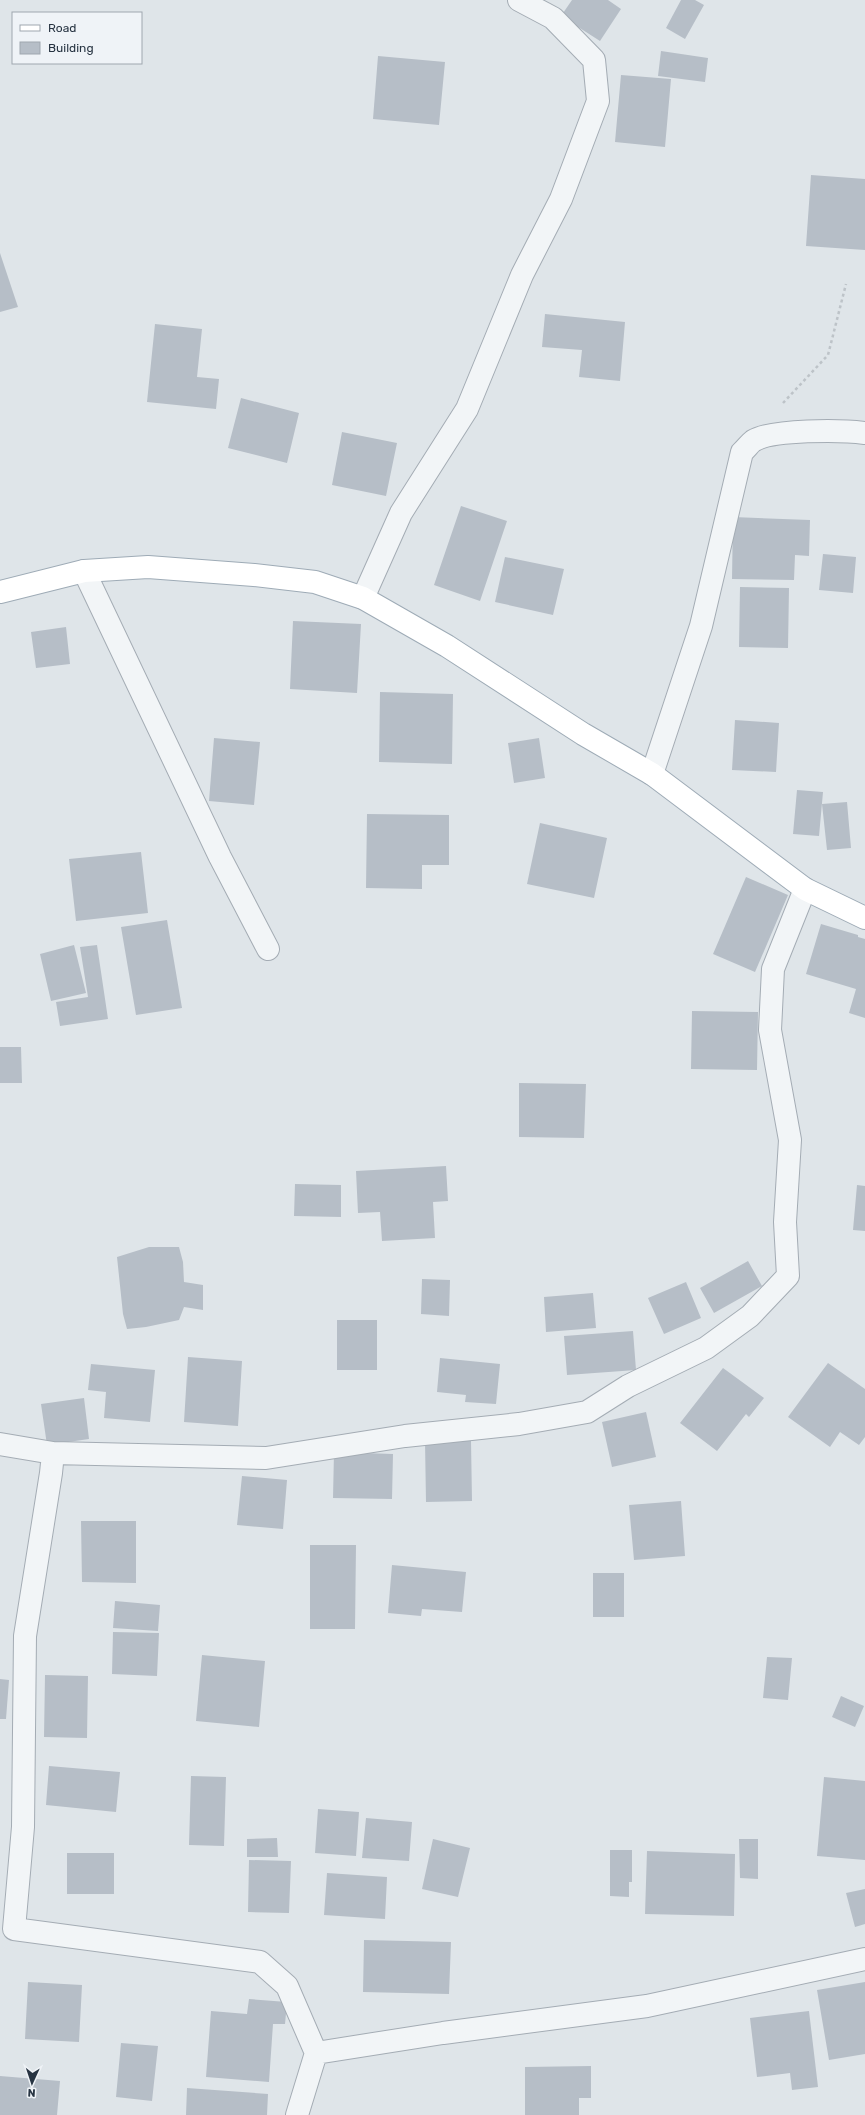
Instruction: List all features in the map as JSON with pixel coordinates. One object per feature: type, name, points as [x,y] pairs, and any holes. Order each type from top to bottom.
[{"type":"main road","points":[[0,592],[84,571],[148,567],[254,575],[315,582],[363,598],[447,646],[582,734],[652,774],[805,889],[865,918]]},
{"type":"street","points":[[363,598],[401,513],[467,409],[522,275],[561,199],[598,101],[594,60],[553,18],[519,0]]},
{"type":"street","points":[[652,774],[701,626],[742,452],[753,441],[774,435],[823,430],[865,433]]},
{"type":"street","points":[[84,571],[220,857],[268,949]]},
{"type":"street","points":[[0,1444],[53,1452],[266,1458],[405,1436],[519,1424],[586,1412],[628,1386],[706,1348],[750,1316],[788,1276],[785,1222],[790,1140],[770,1030],[774,969],[805,889]]},
{"type":"street","points":[[53,1452],[25,1636],[23,1827],[7,1930],[260,1962],[287,1986],[316,2053],[297,2115]]},
{"type":"street","points":[[316,2053],[443,2033],[647,2006],[865,1959]]},
{"type":"path","points":[[774,435],[771,420],[790,394],[828,355],[846,284]]},
{"type":"building","points":[[572,0],[608,0],[621,9],[600,41],[561,16]]},
{"type":"building","points":[[681,0],[695,0],[704,5],[685,39],[666,28]]},
{"type":"building","points":[[661,51],[708,58],[705,82],[658,76]]},
{"type":"building","points":[[378,56],[445,62],[439,125],[373,119]]},
{"type":"building","points":[[621,75],[671,79],[665,147],[615,142]]},
{"type":"building","points":[[811,175],[865,179],[865,250],[806,246]]},
{"type":"building","points":[[0,253],[18,307],[0,312]]},
{"type":"building","points":[[545,314],[625,322],[620,381],[579,377],[582,350],[542,347]]},
{"type":"building","points":[[155,324],[202,329],[197,377],[219,379],[216,409],[147,402]]},
{"type":"building","points":[[241,398],[299,413],[287,463],[228,448]]},
{"type":"building","points":[[342,432],[397,443],[386,496],[332,485]]},
{"type":"building","points":[[461,506],[507,521],[480,601],[434,585]]},
{"type":"building","points":[[733,517],[810,520],[809,556],[795,555],[794,580],[732,579]]},
{"type":"building","points":[[823,554],[856,557],[853,593],[819,590]]},
{"type":"building","points":[[505,557],[564,569],[553,615],[495,602]]},
{"type":"building","points":[[740,587],[789,588],[788,648],[739,647]]},
{"type":"building","points":[[293,621],[361,624],[357,693],[290,689]]},
{"type":"building","points":[[66,627],[70,664],[36,668],[31,632]]},
{"type":"building","points":[[380,692],[453,694],[452,764],[379,762]]},
{"type":"building","points":[[735,720],[779,723],[776,772],[732,770]]},
{"type":"building","points":[[214,738],[260,742],[254,805],[209,801]]},
{"type":"building","points":[[539,738],[545,778],[514,783],[508,743]]},
{"type":"building","points":[[797,790],[823,792],[819,836],[793,834]]},
{"type":"building","points":[[847,802],[851,848],[827,850],[822,804]]},
{"type":"building","points":[[367,814],[449,815],[449,865],[422,865],[422,889],[366,888]]},
{"type":"building","points":[[540,823],[607,838],[594,898],[527,884]]},
{"type":"building","points":[[141,852],[148,913],[76,921],[69,859]]},
{"type":"building","points":[[746,877],[788,895],[755,972],[713,954]]},
{"type":"building","points":[[167,920],[182,1008],[136,1015],[121,927]]},
{"type":"building","points":[[821,924],[858,935],[858,937],[865,939],[865,1018],[849,1013],[856,989],[806,974]]},
{"type":"building","points":[[74,945],[86,993],[51,1001],[40,954]]},
{"type":"building","points":[[97,945],[108,1019],[60,1026],[56,1002],[88,997],[80,947]]},
{"type":"building","points":[[692,1011],[758,1012],[757,1070],[691,1069]]},
{"type":"building","points":[[0,1047],[21,1047],[22,1083],[0,1083]]},
{"type":"building","points":[[519,1083],[586,1084],[584,1138],[519,1137]]},
{"type":"building","points":[[446,1166],[448,1201],[433,1202],[435,1238],[382,1241],[380,1212],[358,1213],[356,1171]]},
{"type":"building","points":[[295,1184],[341,1185],[341,1217],[294,1216]]},
{"type":"building","points":[[857,1185],[865,1186],[865,1231],[853,1230]]},
{"type":"building","points":[[149,1247],[179,1247],[183,1262],[184,1282],[203,1285],[203,1310],[184,1307],[179,1320],[146,1327],[127,1329],[123,1314],[117,1257]]},
{"type":"building","points":[[748,1261],[762,1286],[714,1313],[700,1288]]},
{"type":"building","points":[[422,1279],[450,1280],[449,1316],[421,1314]]},
{"type":"building","points":[[686,1282],[701,1318],[664,1334],[648,1298]]},
{"type":"building","points":[[593,1293],[596,1328],[546,1332],[544,1297]]},
{"type":"building","points":[[337,1320],[377,1320],[377,1370],[337,1370]]},
{"type":"building","points":[[633,1331],[636,1370],[567,1375],[564,1336]]},
{"type":"building","points":[[188,1357],[242,1361],[238,1426],[184,1422]]},
{"type":"building","points":[[440,1358],[500,1364],[496,1404],[465,1402],[466,1395],[437,1392]]},
{"type":"building","points":[[828,1363],[865,1389],[865,1437],[859,1445],[840,1432],[830,1447],[788,1417]]},
{"type":"building","points":[[91,1364],[155,1370],[150,1422],[104,1418],[106,1392],[88,1390]]},
{"type":"building","points":[[723,1368],[764,1398],[749,1417],[746,1414],[717,1451],[680,1423]]},
{"type":"building","points":[[84,1398],[89,1439],[47,1445],[41,1404]]},
{"type":"building","points":[[646,1412],[656,1457],[612,1467],[602,1422]]},
{"type":"building","points":[[425,1441],[471,1441],[472,1501],[426,1502]]},
{"type":"building","points":[[334,1452],[393,1454],[392,1499],[333,1498]]},
{"type":"building","points":[[242,1476],[287,1480],[283,1529],[237,1525]]},
{"type":"building","points":[[681,1501],[685,1556],[634,1560],[629,1505]]},
{"type":"building","points":[[81,1521],[136,1521],[136,1583],[82,1582]]},
{"type":"building","points":[[310,1545],[356,1545],[355,1629],[310,1629]]},
{"type":"building","points":[[392,1565],[466,1572],[462,1612],[422,1609],[421,1616],[388,1613]]},
{"type":"building","points":[[593,1573],[624,1573],[624,1617],[593,1617]]},
{"type":"building","points":[[115,1601],[160,1605],[158,1631],[113,1628]]},
{"type":"building","points":[[113,1632],[159,1633],[157,1676],[112,1674]]},
{"type":"building","points":[[202,1655],[265,1661],[259,1727],[196,1721]]},
{"type":"building","points":[[767,1657],[792,1658],[788,1700],[763,1698]]},
{"type":"building","points":[[45,1675],[88,1676],[87,1738],[44,1737]]},
{"type":"building","points":[[0,1679],[9,1680],[6,1719],[0,1719]]},
{"type":"building","points":[[841,1696],[864,1706],[855,1727],[832,1717]]},
{"type":"building","points":[[49,1766],[120,1772],[116,1812],[46,1805]]},
{"type":"building","points":[[191,1776],[226,1777],[224,1846],[189,1845]]},
{"type":"building","points":[[824,1777],[865,1781],[865,1860],[817,1856]]},
{"type":"building","points":[[318,1809],[359,1812],[356,1856],[315,1853]]},
{"type":"building","points":[[366,1818],[412,1822],[409,1861],[362,1858]]},
{"type":"building","points":[[277,1838],[278,1857],[247,1857],[247,1839]]},
{"type":"building","points":[[433,1839],[470,1848],[458,1897],[422,1889]]},
{"type":"building","points":[[739,1839],[758,1839],[758,1879],[740,1878]]},
{"type":"building","points":[[610,1850],[632,1850],[632,1882],[629,1882],[629,1897],[610,1896]]},
{"type":"building","points":[[647,1851],[735,1854],[734,1916],[645,1914]]},
{"type":"building","points":[[67,1853],[114,1853],[114,1894],[67,1894]]},
{"type":"building","points":[[249,1860],[291,1861],[289,1913],[248,1912]]},
{"type":"building","points":[[327,1873],[387,1877],[385,1919],[324,1915]]},
{"type":"building","points":[[865,1889],[865,1924],[855,1927],[846,1893]]},
{"type":"building","points":[[364,1940],[451,1942],[449,1994],[363,1992]]},
{"type":"building","points":[[28,1982],[82,1985],[79,2042],[25,2039]]},
{"type":"building","points":[[865,1982],[865,2054],[829,2060],[817,1990]]},
{"type":"building","points":[[249,1999],[287,2002],[285,2024],[273,2024],[269,2082],[206,2077],[211,2011],[247,2014]]},
{"type":"building","points":[[809,2011],[818,2087],[792,2090],[790,2073],[757,2077],[750,2018]]},
{"type":"building","points":[[121,2043],[158,2046],[152,2101],[116,2097]]},
{"type":"building","points":[[591,2066],[591,2098],[579,2098],[579,2115],[525,2115],[525,2067]]},
{"type":"building","points":[[0,2076],[60,2081],[57,2115],[0,2115]]},
{"type":"building","points":[[187,2088],[268,2094],[267,2115],[186,2115]]}]
